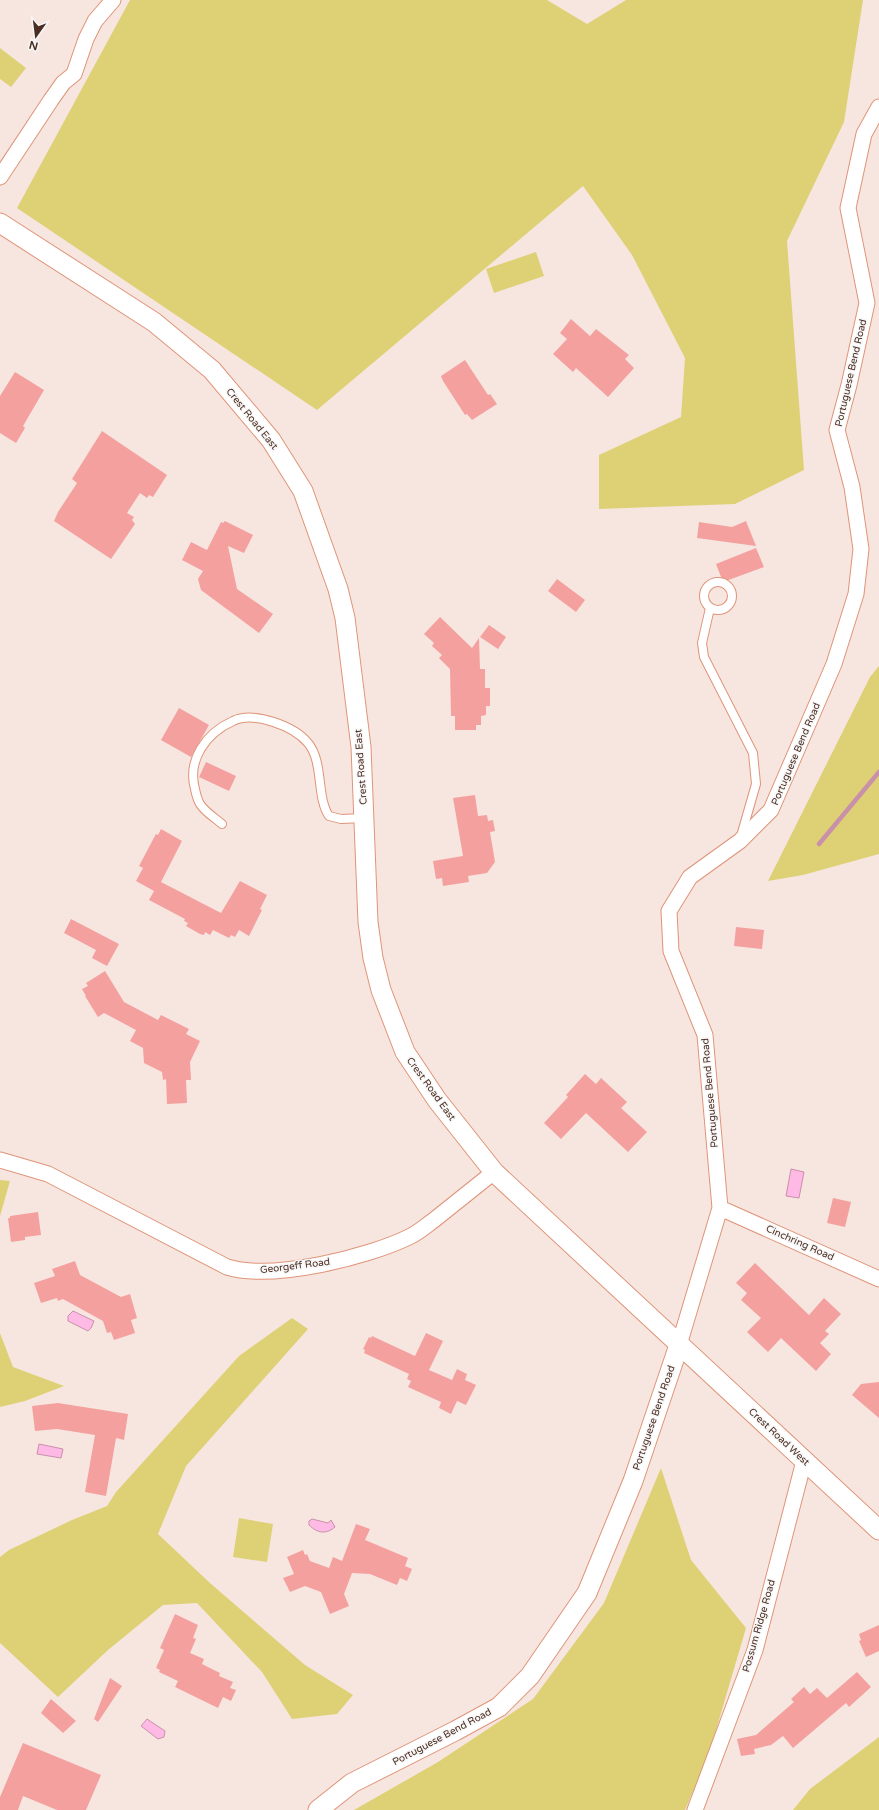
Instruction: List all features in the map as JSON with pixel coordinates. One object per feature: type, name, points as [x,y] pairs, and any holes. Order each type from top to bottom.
[{"type":"street","points":[[0,177],[43,110],[63,83],[74,74],[86,39],[95,21],[113,0]]},
{"type":"street","name":"Portuguese Bend Road","points":[[318,1810],[352,1783],[455,1731],[499,1706],[530,1676],[587,1593],[633,1481],[679,1345],[720,1208],[705,1035],[671,951],[669,911],[690,877],[740,841],[771,810],[834,664],[856,594],[861,549],[852,487],[837,430],[849,385],[867,303],[848,208],[864,134],[879,107]]},
{"type":"street","name":"Crest Road East","points":[[0,224],[154,322],[212,370],[271,440],[295,477],[303,491],[338,590],[345,618],[361,747],[368,922],[373,958],[384,997],[405,1052],[438,1100],[494,1172],[679,1345]]},
{"type":"street","name":"Georgeff Road","points":[[0,1160],[48,1174],[227,1267],[239,1271],[278,1270],[334,1261],[370,1252],[413,1236],[494,1172]]},
{"type":"street","name":"Cinchring Road","points":[[720,1208],[879,1279]]},
{"type":"street","name":"Crest Road West","points":[[679,1345],[879,1530]]},
{"type":"street","name":"Possum Ridge Road","points":[[695,1810],[755,1650],[804,1461]]},
{"type":"lane","points":[[710,608],[702,643],[704,657],[753,753],[755,767],[756,784],[740,841]]},
{"type":"lane","points":[[222,824],[199,802],[192,775],[193,766],[195,758],[204,744],[234,720],[244,718],[264,720],[277,724],[287,728],[304,739],[314,752],[329,816],[341,819],[364,818]]},
{"type":"shaded area","points":[[130,0],[547,0],[587,24],[626,0],[863,0],[844,122],[787,241],[804,470],[735,504],[599,509],[599,455],[681,417],[685,358],[632,255],[583,186],[317,410],[17,208]]},
{"type":"shaded area","points":[[0,48],[26,68],[11,87],[0,79]]},
{"type":"shaded area","points":[[536,252],[544,276],[494,293],[486,269]]},
{"type":"shaded area","points":[[879,666],[879,854],[803,875],[768,881],[870,677]]},
{"type":"shaded area","points":[[791,1169],[804,1172],[799,1198],[786,1196]]},
{"type":"shaded area","points":[[0,1180],[10,1181],[0,1216]]},
{"type":"shaded area","points":[[73,1311],[94,1321],[88,1331],[68,1321],[68,1316]]},
{"type":"shaded area","points":[[292,1318],[308,1329],[186,1466],[158,1534],[210,1583],[305,1665],[353,1695],[337,1714],[292,1719],[262,1672],[197,1603],[163,1605],[108,1650],[58,1697],[0,1643],[0,1557],[9,1550],[72,1520],[107,1506],[116,1492],[239,1356]]},
{"type":"shaded area","points":[[0,1333],[13,1367],[64,1386],[25,1401],[0,1407]]},
{"type":"shaded area","points":[[39,1444],[63,1449],[61,1458],[37,1454]]},
{"type":"shaded area","points":[[661,1468],[691,1560],[746,1628],[709,1754],[685,1810],[354,1810],[438,1762],[533,1699],[604,1603]]},
{"type":"shaded area","points":[[239,1518],[273,1524],[267,1562],[233,1557]]},
{"type":"shaded area","points":[[312,1519],[328,1523],[331,1520],[335,1527],[326,1532],[316,1530],[309,1525],[309,1521]]},
{"type":"shaded area","points":[[147,1719],[165,1731],[164,1737],[158,1739],[141,1726]]},
{"type":"shaded area","points":[[879,1737],[879,1810],[793,1810],[810,1789]]},
{"type":"building","points":[[571,319],[590,336],[596,329],[629,355],[625,359],[634,368],[608,397],[576,368],[573,372],[553,354],[567,339],[560,333]]},
{"type":"building","points":[[465,360],[488,395],[490,394],[497,404],[472,420],[467,414],[465,415],[441,376]]},
{"type":"building","points":[[15,372],[44,390],[23,426],[25,428],[16,443],[0,433],[0,396]]},
{"type":"building","points":[[102,431],[167,475],[153,497],[149,495],[147,498],[140,493],[127,513],[134,517],[132,520],[135,524],[111,559],[54,521],[58,512],[77,483],[72,479]]},
{"type":"building","points":[[225,521],[253,535],[244,553],[228,546],[237,589],[273,614],[259,633],[201,590],[198,579],[203,571],[182,560],[191,542],[207,550],[221,522],[223,523]]},
{"type":"building","points":[[746,521],[756,546],[697,538],[699,522],[732,527]]},
{"type":"building","points":[[756,548],[764,567],[723,582],[716,564]]},
{"type":"building","points":[[557,579],[585,600],[576,612],[548,591]]},
{"type":"building","points":[[440,617],[472,648],[479,638],[480,669],[485,669],[485,688],[490,688],[490,706],[486,706],[486,715],[481,716],[481,725],[476,725],[476,730],[455,730],[455,716],[451,716],[450,669],[439,658],[442,655],[432,646],[434,643],[424,634]]},
{"type":"building","points":[[489,625],[506,637],[498,649],[480,637]]},
{"type":"building","points":[[179,708],[209,725],[191,757],[161,740]]},
{"type":"building","points":[[206,762],[236,776],[229,791],[199,777]]},
{"type":"building","points":[[475,795],[478,816],[487,815],[488,821],[493,820],[495,831],[490,832],[495,862],[487,873],[468,876],[469,882],[443,886],[442,878],[436,879],[433,861],[463,856],[453,798]]},
{"type":"building","points":[[161,829],[182,841],[161,882],[221,913],[240,881],[267,895],[260,909],[262,910],[249,936],[239,930],[235,937],[231,935],[229,938],[213,930],[210,935],[205,932],[204,935],[200,934],[186,926],[188,923],[184,921],[185,919],[149,900],[154,891],[136,881],[143,868],[139,866],[156,834],[158,835]]},
{"type":"building","points":[[71,919],[119,944],[107,966],[92,958],[96,950],[64,933]]},
{"type":"building","points":[[736,927],[764,930],[762,949],[734,946]]},
{"type":"building","points":[[105,971],[124,1002],[158,1020],[161,1015],[189,1029],[186,1034],[200,1041],[190,1062],[191,1080],[186,1080],[187,1103],[167,1104],[166,1079],[163,1080],[162,1072],[144,1063],[143,1048],[130,1041],[136,1030],[104,1013],[98,1017],[82,989],[88,986],[86,983]]},
{"type":"building","points":[[585,1074],[596,1084],[601,1078],[627,1102],[621,1108],[647,1132],[628,1152],[586,1113],[561,1139],[544,1123],[568,1097],[566,1095]]},
{"type":"building","points":[[833,1198],[851,1202],[845,1227],[827,1223]]},
{"type":"building","points":[[38,1212],[41,1235],[25,1237],[25,1240],[11,1242],[8,1218],[10,1218],[10,1216]]},
{"type":"building","points":[[75,1261],[80,1275],[121,1297],[130,1294],[137,1318],[131,1320],[135,1333],[114,1340],[111,1332],[107,1333],[103,1321],[63,1299],[58,1301],[57,1298],[41,1303],[34,1283],[55,1276],[52,1269]]},
{"type":"building","points":[[755,1263],[809,1315],[824,1298],[841,1314],[825,1331],[829,1334],[820,1343],[831,1354],[816,1371],[781,1338],[768,1352],[747,1332],[761,1318],[741,1300],[747,1293],[736,1283]]},
{"type":"building","points":[[426,1333],[443,1341],[429,1370],[452,1380],[457,1369],[467,1374],[465,1380],[476,1385],[466,1405],[457,1401],[451,1414],[439,1408],[441,1402],[408,1387],[411,1381],[407,1379],[409,1374],[364,1353],[365,1350],[363,1349],[369,1337],[371,1338],[372,1336],[415,1356]]},
{"type":"building","points":[[879,1382],[879,1418],[852,1395],[861,1384]]},
{"type":"building","points":[[58,1403],[128,1414],[124,1440],[116,1438],[106,1496],[85,1492],[95,1435],[57,1429],[35,1431],[32,1406]]},
{"type":"building","points":[[356,1524],[370,1529],[365,1540],[408,1558],[405,1566],[412,1569],[407,1581],[400,1578],[397,1585],[370,1574],[352,1573],[344,1594],[349,1606],[330,1614],[321,1592],[305,1586],[290,1592],[283,1578],[294,1574],[287,1557],[303,1550],[305,1555],[307,1554],[310,1561],[329,1568],[333,1557],[342,1561]]},
{"type":"building","points":[[175,1614],[198,1625],[193,1638],[196,1639],[190,1653],[204,1659],[202,1664],[220,1673],[219,1676],[233,1682],[230,1688],[236,1690],[231,1701],[223,1697],[218,1708],[175,1687],[178,1681],[159,1672],[160,1670],[156,1668],[164,1650],[160,1648]]},
{"type":"building","points":[[879,1625],[879,1651],[866,1657],[859,1641],[861,1640],[859,1634]]},
{"type":"building","points":[[857,1672],[871,1687],[849,1707],[846,1703],[793,1748],[783,1736],[771,1745],[754,1749],[755,1754],[741,1756],[737,1739],[756,1735],[794,1702],[791,1699],[804,1687],[810,1694],[817,1688],[827,1698]]},
{"type":"building","points":[[110,1678],[122,1686],[98,1722],[94,1719]]},
{"type":"building","points":[[51,1699],[76,1721],[63,1733],[41,1713]]},
{"type":"building","points":[[23,1743],[101,1775],[86,1810],[57,1810],[23,1796],[18,1810],[0,1810],[0,1797]]},
{"type":"waterway","points":[[819,844],[879,772]]}]
